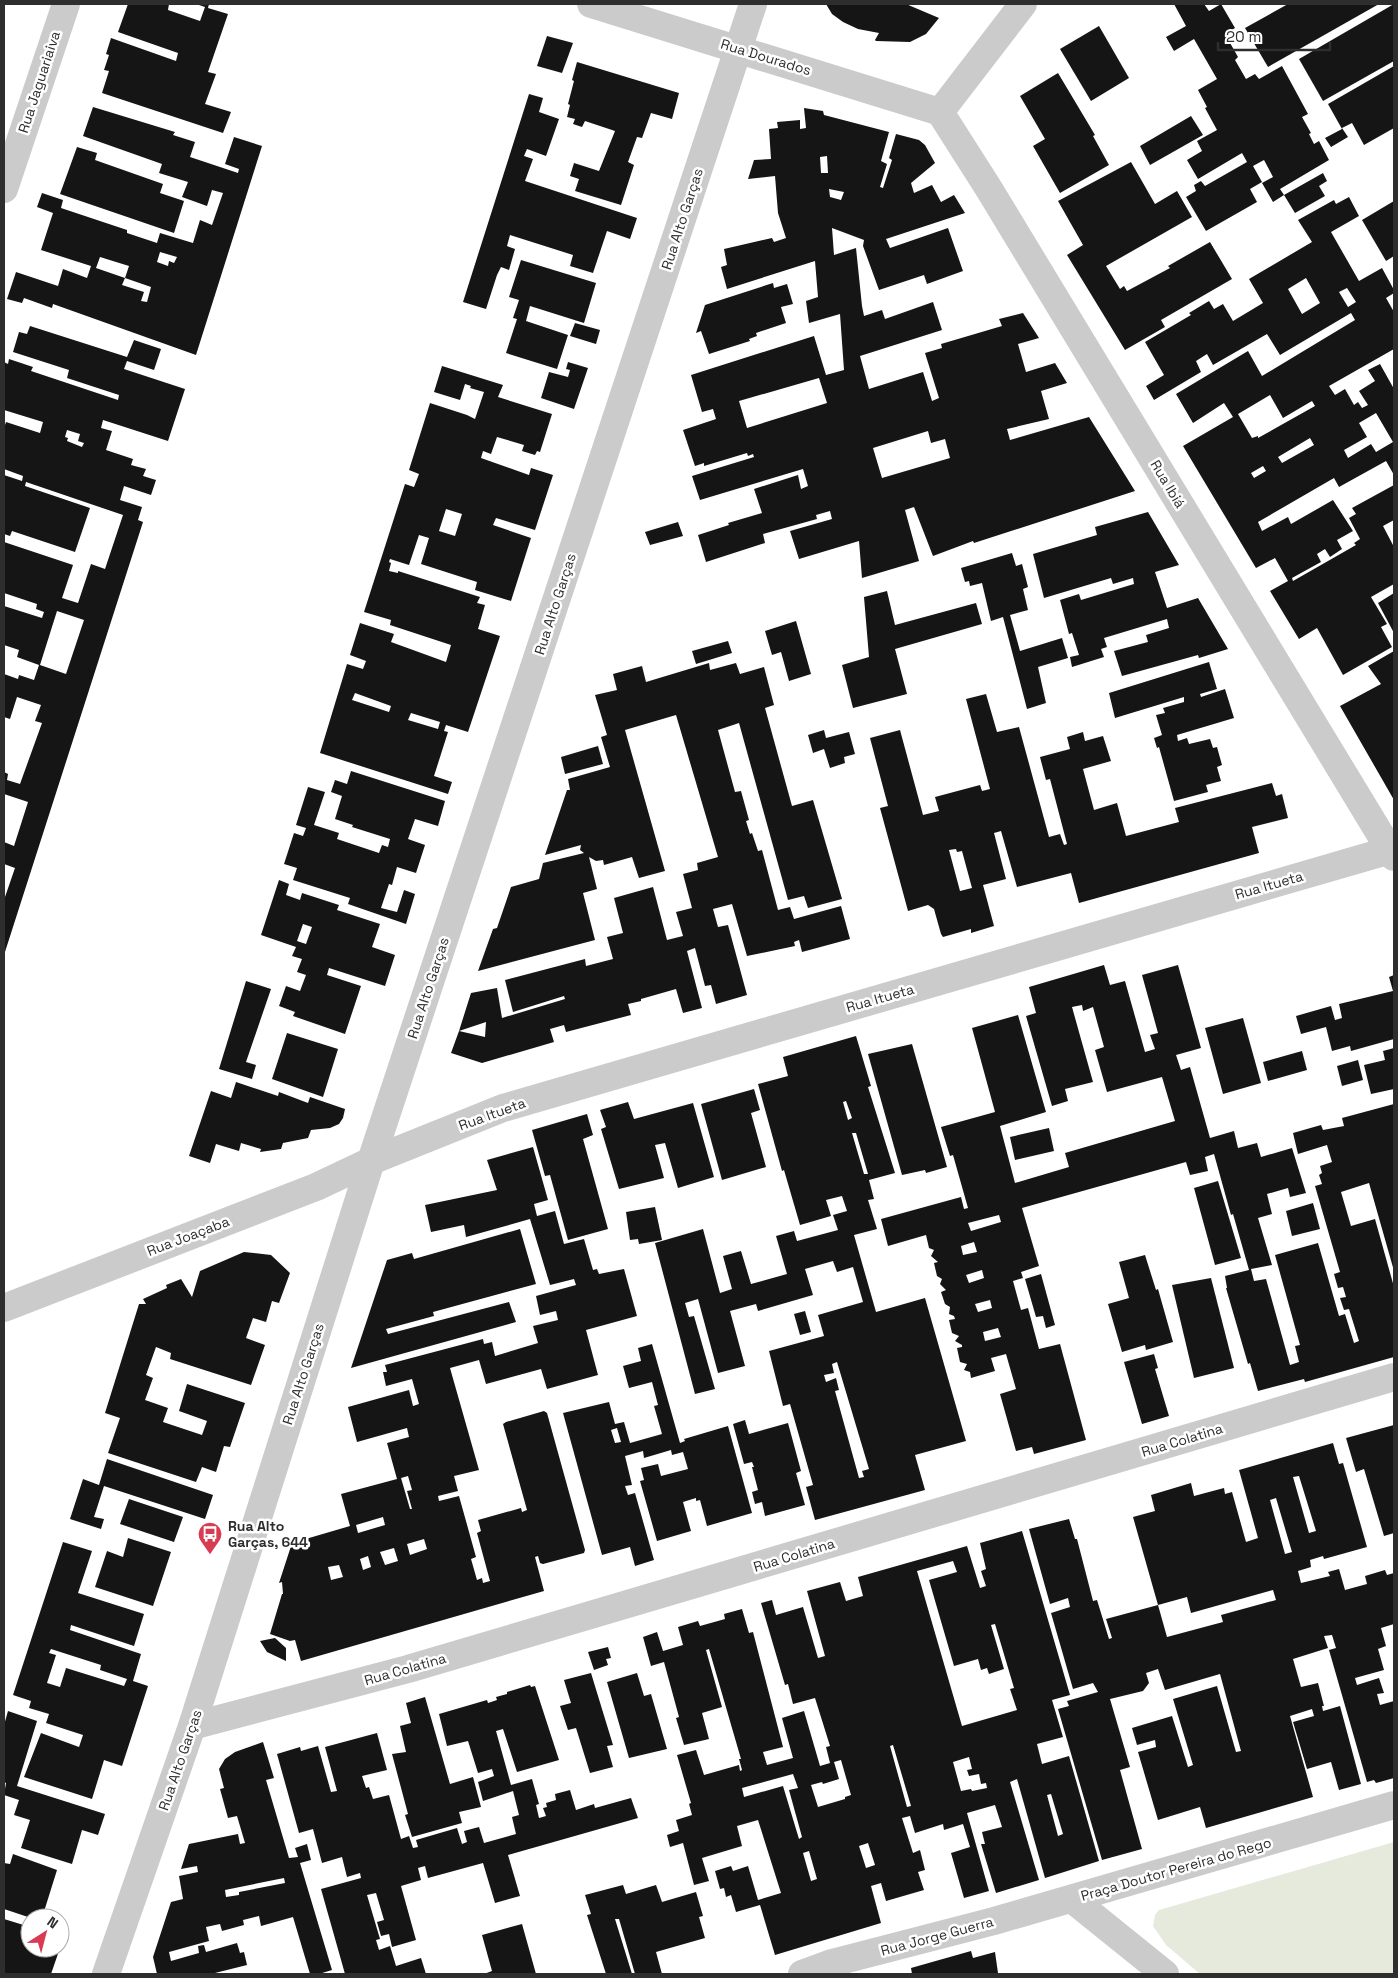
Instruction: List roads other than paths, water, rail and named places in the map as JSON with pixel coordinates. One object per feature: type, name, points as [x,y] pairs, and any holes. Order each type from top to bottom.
[{"type":"street","name":"Rua Jaguariaiva","points":[[4,189],[66,4]]},
{"type":"street","name":"Rua Dourados","points":[[591,4],[940,112]]},
{"type":"street","name":"Rua Alto Garças","points":[[106,1974],[192,1726],[371,1160],[753,4]]},
{"type":"street","points":[[940,112],[1023,4]]},
{"type":"street","name":"Rua Ibiá","points":[[940,112],[989,189],[1393,852]]},
{"type":"street","name":"Rua Itueta","points":[[371,1160],[512,1105],[1393,852]]},
{"type":"street","name":"Rua Joaçaba","points":[[4,1308],[316,1187],[371,1160]]},
{"type":"street","name":"Rua Colatina","points":[[192,1726],[408,1669],[1394,1377]]},
{"type":"street","name":"Praça Doutor Pereira do Rego","points":[[1072,1899],[1394,1805]]},
{"type":"street","name":"Praça Doutor Pereira do Rego","points":[[1072,1899],[1165,1974]]},
{"type":"street","name":"Rua Jorge Guerra","points":[[802,1974],[832,1963],[1072,1899]]},
{"type":"place","name":"Rua Alto Garças, 644","points":[[210,1555]]}]
